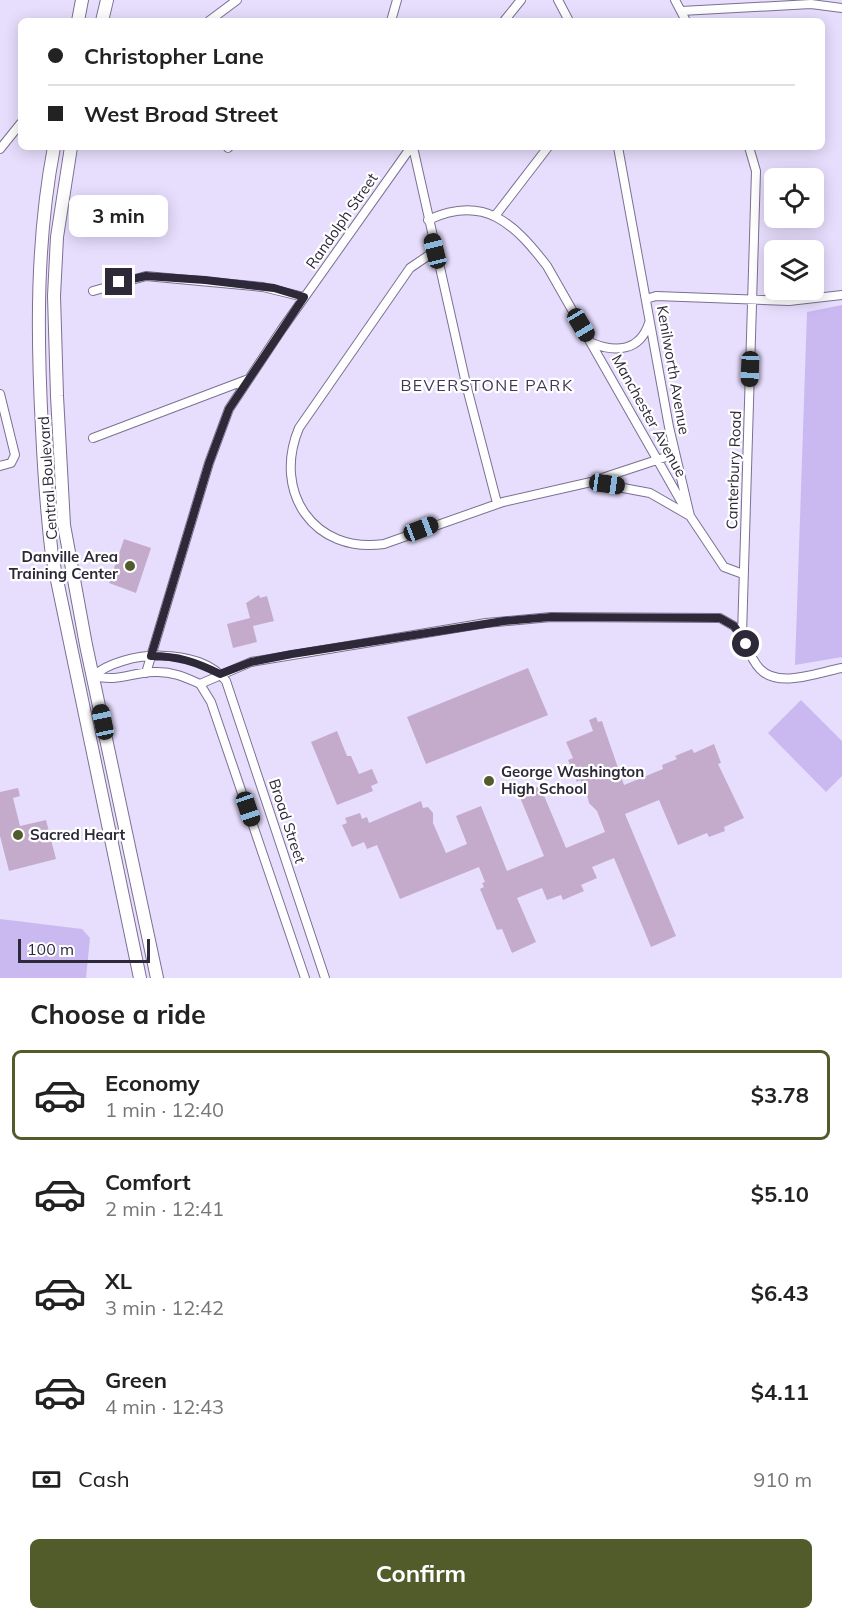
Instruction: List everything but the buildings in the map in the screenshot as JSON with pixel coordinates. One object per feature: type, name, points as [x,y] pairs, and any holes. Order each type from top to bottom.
[{"type":"main road","points":[[76,0],[76,18]]},
{"type":"main road","points":[[77,18],[82,0]]},
{"type":"main road","points":[[95,18],[99,0]]},
{"type":"main road","points":[[103,18],[107,0]]},
{"type":"main road","name":"Central Boulevard","points":[[54,150],[45,203],[38,276],[40,401],[48,520],[57,579],[138,974]]},
{"type":"main road","name":"Central Boulevard","points":[[71,150],[57,237],[54,320],[64,525],[93,676],[157,978]]},
{"type":"main road","points":[[152,953],[164,978]]},
{"type":"street","points":[[213,18],[237,0]]},
{"type":"street","points":[[392,18],[397,0]]},
{"type":"street","points":[[506,18],[521,0]]},
{"type":"street","points":[[558,0],[567,18]]},
{"type":"street","points":[[675,0],[684,18]]},
{"type":"street","points":[[681,11],[821,2],[842,8]]},
{"type":"street","points":[[0,149],[18,127]]},
{"type":"street","name":"Randolph Street","points":[[146,672],[222,424],[247,380],[410,150]]},
{"type":"street","points":[[413,150],[497,503]]},
{"type":"street","points":[[495,216],[546,150]]},
{"type":"street","name":"Kenilworth Avenue","points":[[619,150],[675,454],[690,516],[724,567],[743,574]]},
{"type":"street","name":"Canterbury Road","points":[[750,150],[756,171],[742,635],[758,667],[772,676],[788,678],[842,668]]},
{"type":"street","name":"Manchester Avenue","points":[[428,220],[462,209],[485,212],[495,216],[521,236],[548,266],[690,516]]},
{"type":"street","points":[[435,251],[410,268],[299,428],[290,455],[291,480],[304,513],[323,532],[344,543],[357,545],[384,543],[497,503],[591,482],[675,454]]},
{"type":"street","points":[[93,291],[146,276],[263,286],[304,297]]},
{"type":"street","points":[[646,299],[656,296],[804,300],[842,295]]},
{"type":"street","points":[[592,343],[613,350],[628,348],[641,338],[650,319]]},
{"type":"street","points":[[93,438],[247,380]]},
{"type":"street","points":[[0,394],[15,455],[11,464],[0,466]]},
{"type":"street","points":[[591,482],[650,493],[690,516]]},
{"type":"street","points":[[200,684],[251,662],[342,645],[532,618],[720,618],[734,626],[742,635]]},
{"type":"street","points":[[93,676],[106,665],[151,656],[173,656],[194,661],[220,674]]},
{"type":"street","points":[[93,676],[114,680],[146,672],[175,673],[200,684],[211,702],[305,978]]},
{"type":"street","name":"Broad Street","points":[[220,674],[226,681],[325,978]]},
{"type":"shaded area","points":[[842,305],[842,657],[795,665],[807,312]]},
{"type":"shaded area","points":[[801,700],[842,741],[842,776],[826,792],[768,733]]},
{"type":"shaded area","points":[[0,919],[82,929],[90,938],[86,978],[0,978]]},
{"type":"place","name":"Danville Area Training Center","points":[[130,566]]},
{"type":"place","name":"George Washington High School","points":[[489,781]]},
{"type":"place","name":"Sacred Heart","points":[[18,835]]},
{"type":"district","name":"BEVERSTONE PARK","points":[[487,385]]},
{"type":"route","points":[[119,282],[146,276],[205,280],[274,288],[304,297],[238,393],[222,424],[151,656],[173,656],[194,661],[220,674],[251,662],[342,645],[486,623],[551,617],[720,618],[740,632],[746,644]]}]
